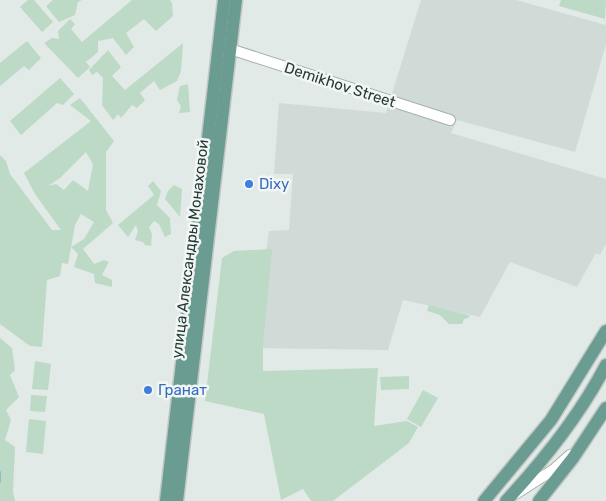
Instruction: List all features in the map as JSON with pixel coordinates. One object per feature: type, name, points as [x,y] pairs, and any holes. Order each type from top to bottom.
[{"type":"main road","name":"улица Александры Монаховой","points":[[166,501],[224,0]]},
{"type":"main road","name":"улица Александры Монаховой","points":[[177,501],[236,0]]},
{"type":"main road","points":[[484,501],[552,420],[606,331]]},
{"type":"main road","points":[[507,500],[566,428],[606,366]]},
{"type":"main road","points":[[539,501],[587,438],[606,408]]},
{"type":"street","name":"Demikhov Street","points":[[230,50],[450,120]]},
{"type":"street","points":[[507,500],[553,470],[587,438]]},
{"type":"shaded area","points":[[421,0],[516,0],[606,25],[606,44],[575,152],[457,120],[451,133],[606,179],[606,244],[600,255],[596,253],[577,287],[510,262],[480,317],[403,300],[388,350],[253,348],[269,231],[289,230],[293,174],[274,174],[279,103],[386,113]]},
{"type":"green space","points":[[28,0],[34,0],[53,22],[42,32],[20,7]]},
{"type":"green space","points":[[53,0],[82,0],[78,2],[75,15],[59,22],[46,6]]},
{"type":"green space","points":[[132,0],[170,0],[173,16],[156,31],[144,19],[126,33],[134,47],[126,55],[113,38],[98,41],[98,52],[86,62],[90,67],[78,78],[44,43],[52,38],[59,39],[58,31],[70,19],[75,24],[71,29],[82,42]]},
{"type":"green space","points":[[561,0],[606,0],[605,19],[559,6]]},
{"type":"green space","points":[[27,41],[41,58],[29,70],[24,66],[0,86],[0,63]]},
{"type":"green space","points":[[183,43],[181,71],[177,81],[160,90],[154,81],[140,93],[145,100],[137,108],[132,105],[121,118],[118,114],[113,120],[102,105],[103,78],[97,72],[92,75],[89,70],[108,50],[121,67],[112,76],[125,90]]},
{"type":"green space","points":[[60,78],[74,94],[63,105],[57,103],[21,135],[10,121]]},
{"type":"green space","points":[[188,84],[190,112],[179,113],[181,106],[177,100],[180,86]]},
{"type":"green space","points":[[80,98],[114,141],[106,152],[106,210],[113,223],[83,249],[94,264],[104,260],[109,262],[102,275],[112,280],[112,287],[95,283],[94,274],[74,267],[78,254],[71,247],[68,264],[62,263],[60,276],[47,280],[42,347],[30,346],[0,324],[0,155],[6,161],[10,174],[52,230],[61,230],[35,194],[24,173],[91,121],[70,105]],"holes":[[[86,152],[93,164],[88,191],[73,180],[64,190],[56,184],[48,186],[60,178]],[[81,214],[94,222],[84,239],[71,247],[75,225]]]},
{"type":"green space","points":[[153,181],[161,191],[157,205],[170,218],[171,234],[165,237],[159,224],[154,221],[149,227],[152,234],[151,246],[135,240],[138,231],[136,225],[128,237],[118,225],[154,195],[148,186]]},
{"type":"green space","points":[[174,185],[182,189],[180,217],[165,199],[168,191]]},
{"type":"green space","points":[[272,249],[263,344],[263,371],[378,368],[374,426],[407,421],[418,427],[409,443],[333,501],[311,501],[303,489],[281,500],[264,414],[205,401],[222,258],[234,251]]},
{"type":"green space","points":[[429,305],[470,317],[464,319],[462,324],[449,324],[440,315],[427,311]]},
{"type":"green space","points":[[0,338],[12,348],[15,370],[10,375],[19,397],[6,410],[11,420],[5,440],[15,447],[13,492],[15,501],[0,501]]},
{"type":"green space","points":[[35,361],[51,364],[48,390],[32,389]]},
{"type":"green space","points":[[409,376],[409,389],[381,390],[380,377]]},
{"type":"green space","points":[[423,390],[438,398],[421,427],[407,419]]},
{"type":"green space","points":[[31,395],[47,396],[45,412],[30,411]]},
{"type":"green space","points":[[29,419],[46,421],[43,454],[26,452]]},
{"type":"waterway","points":[[0,472],[0,482]]},
{"type":"place","name":"Dixy","points":[[249,184]]},
{"type":"place","name":"Гранат","points":[[148,390]]}]
